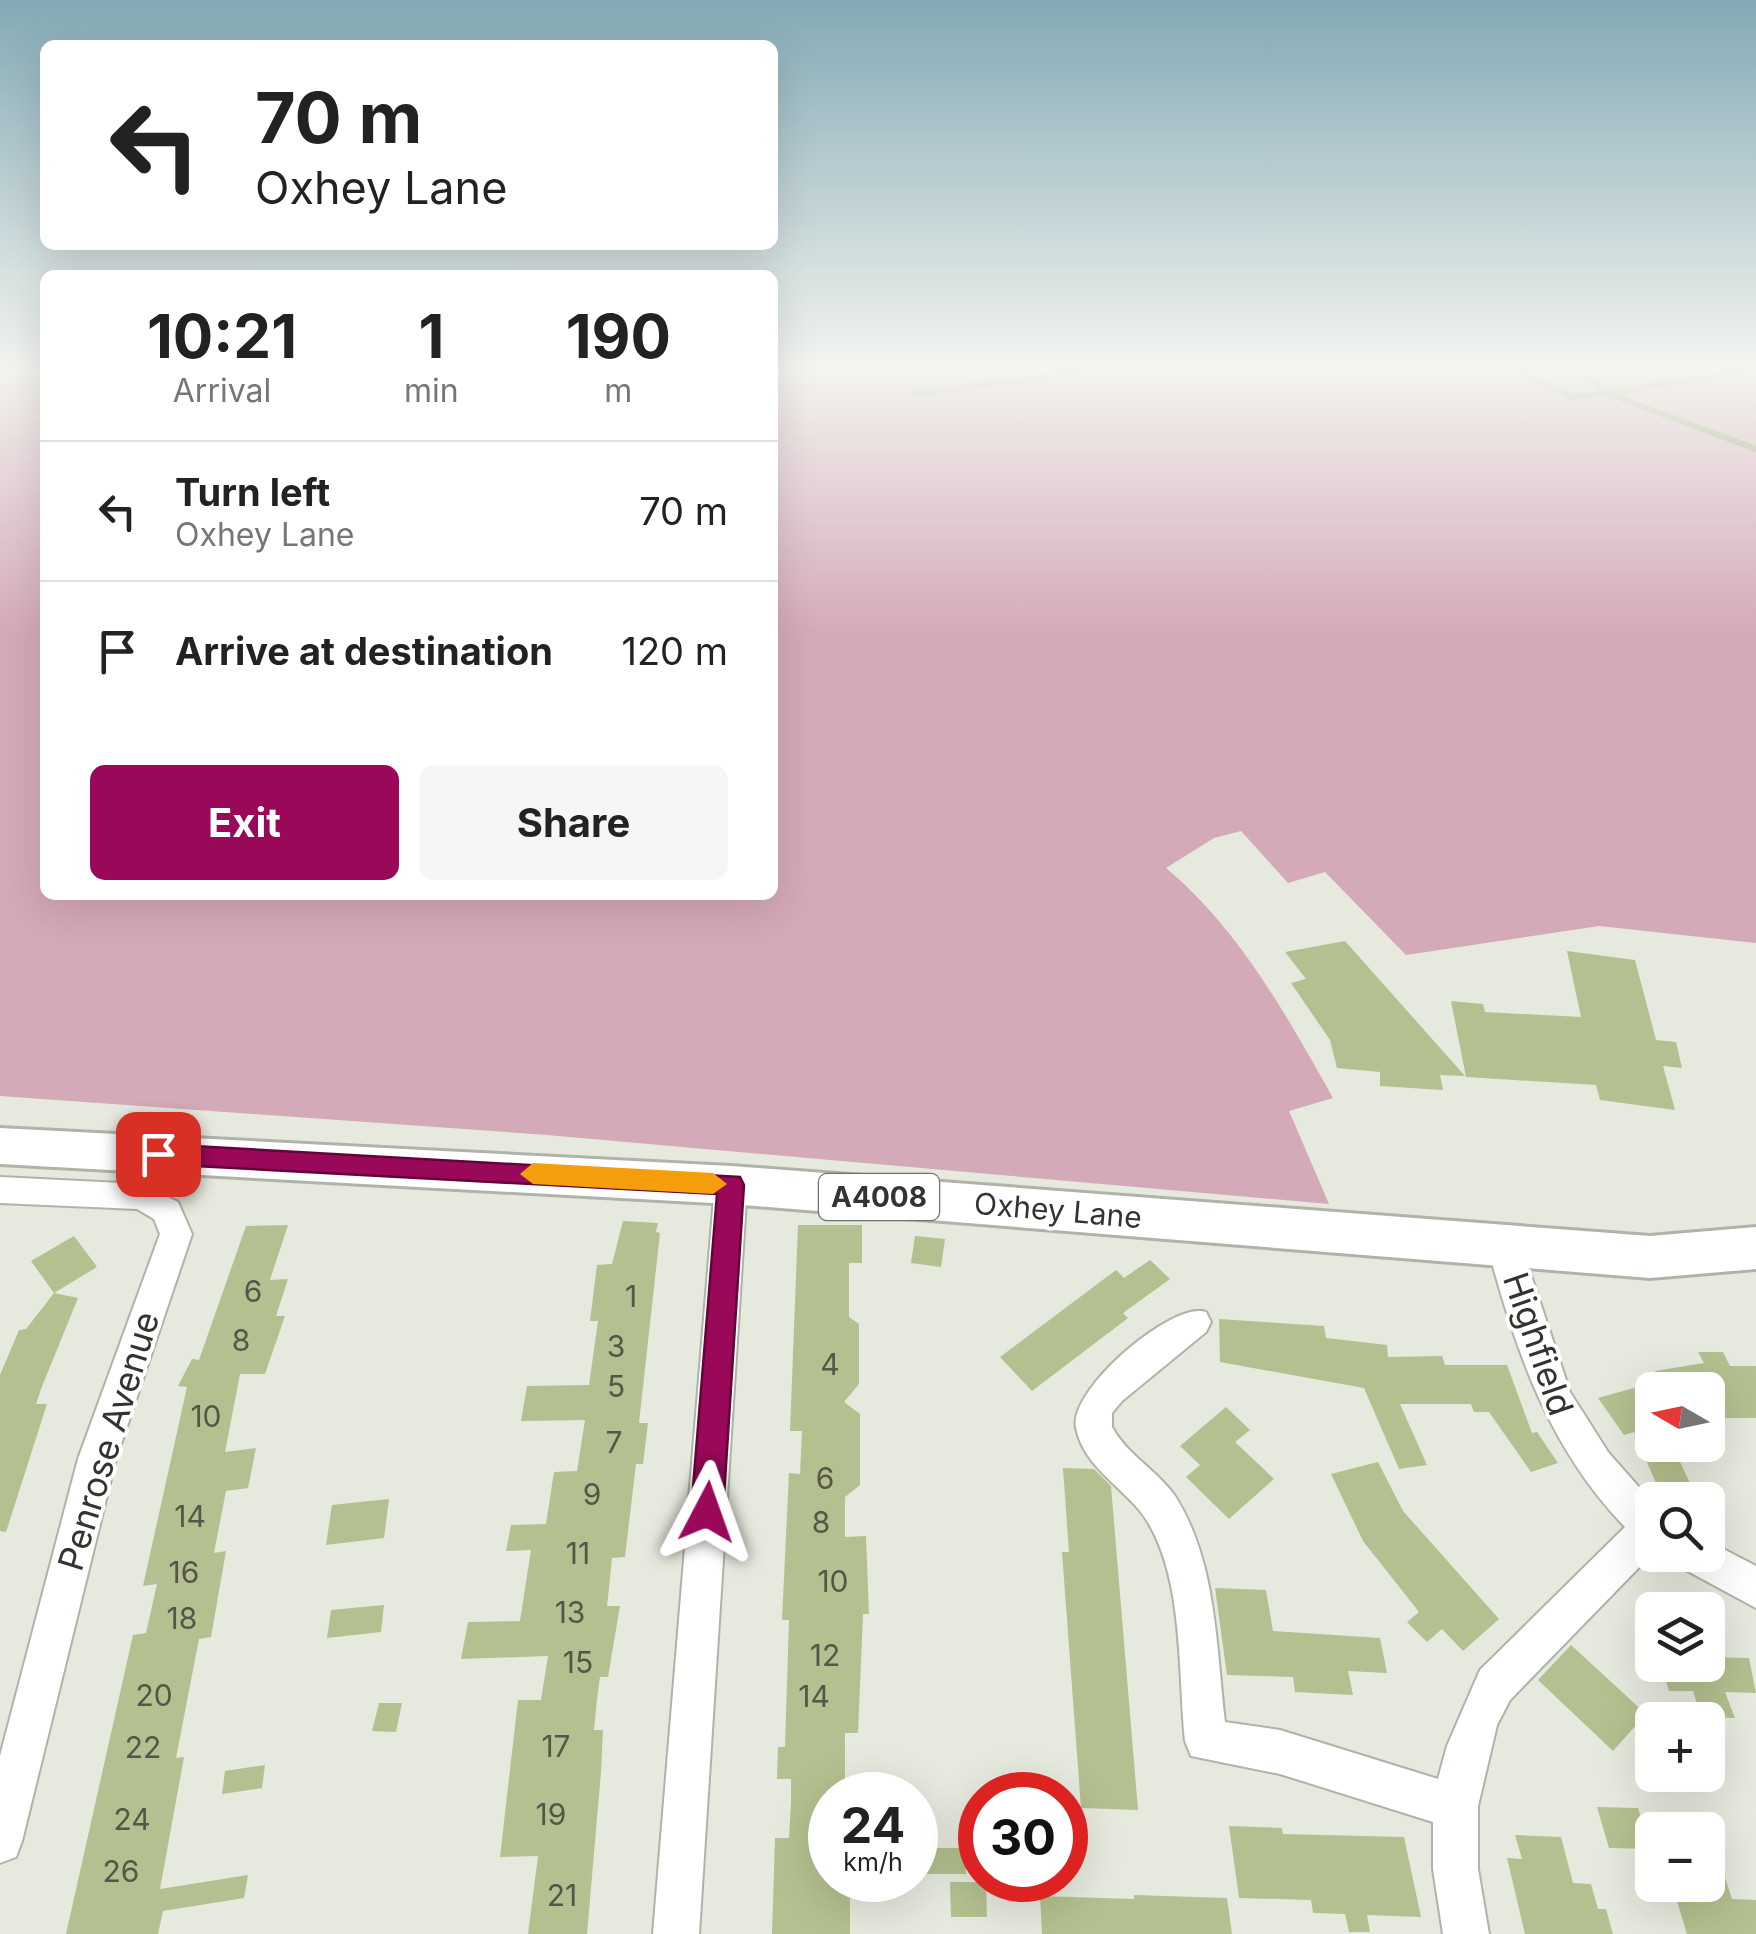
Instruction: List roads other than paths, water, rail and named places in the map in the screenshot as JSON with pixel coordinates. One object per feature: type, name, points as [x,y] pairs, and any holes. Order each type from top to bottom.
[{"type":"main road","name":"Oxhey Lane","points":[[0,1146],[730,1185],[1650,1257],[1756,1248]]},
{"type":"street","points":[[676,1934],[730,1185]]},
{"type":"street","name":"Penrose Avenue","points":[[0,1190],[142,1197],[167,1211],[176,1234],[97,1458],[0,1840]]},
{"type":"street","name":"Highfield","points":[[1506,1248],[1548,1391],[1564,1424],[1635,1510]]},
{"type":"street","points":[[1194,1322],[1102,1395],[1094,1421],[1096,1435],[1145,1486],[1174,1535],[1184,1566],[1206,1741],[1280,1752],[1453,1806]]},
{"type":"street","points":[[1466,1934],[1453,1861],[1453,1806],[1468,1737],[1495,1685],[1635,1545]]},
{"type":"street","points":[[1725,1571],[1756,1588]]}]
